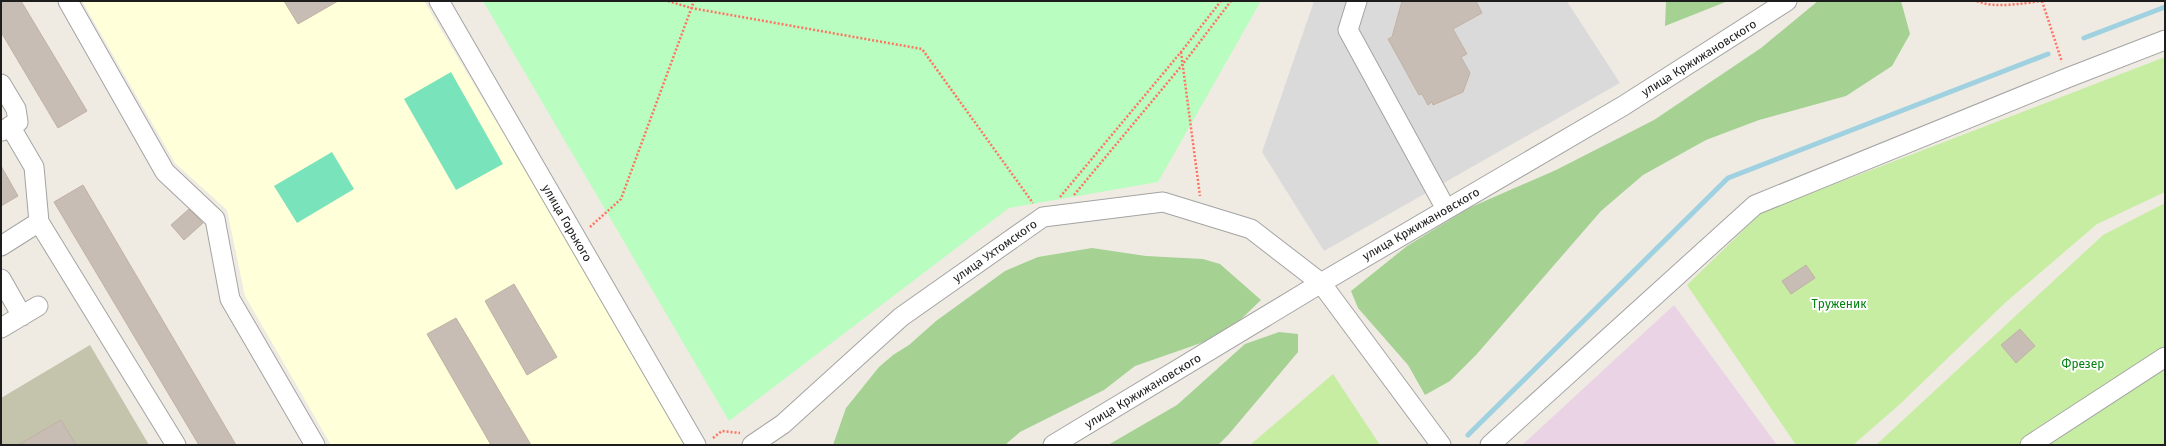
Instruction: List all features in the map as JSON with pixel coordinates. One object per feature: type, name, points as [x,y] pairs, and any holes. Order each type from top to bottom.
[{"type":"street","points":[[68,1],[165,172],[216,219],[230,299],[315,445]]},
{"type":"street","name":"улица Горького","points":[[439,1],[696,445]]},
{"type":"street","points":[[1356,1],[1348,30],[1446,209]]},
{"type":"street","name":"улица Кржижановского","points":[[1053,445],[1321,283],[1623,106],[1787,1]]},
{"type":"street","points":[[1490,445],[1755,205],[2067,78],[2165,40]]},
{"type":"street","points":[[1,84],[16,109],[18,122],[6,129],[34,167],[39,222],[176,445]]},
{"type":"street","name":"улица Ухтомского","points":[[752,445],[783,424],[901,317],[1050,216],[1163,202],[1251,229],[1321,283],[1441,445]]},
{"type":"street","points":[[1,246],[39,222]]},
{"type":"street","points":[[1,279],[22,316]]},
{"type":"street","points":[[1,328],[38,306]]},
{"type":"street","points":[[2030,445],[2165,357]]},
{"type":"path","points":[[668,1],[691,8],[922,49],[1050,216]]},
{"type":"path","points":[[576,240],[621,199],[694,1]]},
{"type":"path","points":[[1050,216],[1221,1]]},
{"type":"path","points":[[1050,216],[1183,64],[1232,1]]},
{"type":"path","points":[[1977,1],[1982,4],[2012,4],[2042,1],[2067,78]]},
{"type":"path","points":[[1181,52],[1202,214]]},
{"type":"shaded area","points":[[82,1],[424,1],[553,217],[685,445],[331,445],[245,296],[227,210],[175,163]]},
{"type":"shaded area","points":[[1314,1],[1568,1],[1620,83],[1324,251],[1262,152]]},
{"type":"shaded area","points":[[1674,305],[1777,445],[1522,445]]},
{"type":"shaded area","points":[[90,345],[149,445],[1,445],[1,398]]},
{"type":"green space","points":[[483,1],[1261,1],[1158,182],[1009,208],[729,421]]},
{"type":"green space","points":[[1666,1],[1728,1],[1665,26]]},
{"type":"green space","points":[[1818,1],[1901,1],[1910,34],[1892,66],[1846,96],[1759,120],[1706,140],[1643,175],[1601,211],[1476,355],[1450,381],[1425,395],[1408,365],[1358,308],[1351,291],[1407,246],[1469,208],[1556,170],[1654,120],[1761,48]]},
{"type":"green space","name":"Труженик","points":[[2165,57],[2165,192],[2097,224],[2006,302],[1899,405],[1853,445],[1796,445],[1687,285],[1762,212]]},
{"type":"green space","points":[[451,72],[503,164],[456,190],[404,99]]},
{"type":"green space","points":[[332,152],[354,189],[297,223],[274,186]]},
{"type":"green space","name":"Фрезер","points":[[2165,203],[2165,445],[1876,445],[2103,235]]},
{"type":"green space","points":[[1092,248],[1146,256],[1203,259],[1220,264],[1261,300],[1236,324],[1204,342],[1135,366],[1104,390],[1020,432],[1005,445],[833,445],[846,408],[879,367],[893,355],[909,345],[936,321],[1005,271],[1038,257]]},
{"type":"green space","points":[[1279,332],[1298,334],[1298,352],[1218,445],[1108,445],[1177,405],[1245,344]]},
{"type":"green space","points":[[1333,374],[1380,445],[1250,445]]},
{"type":"building","points":[[1,1],[21,1],[87,111],[58,128],[1,32]]},
{"type":"building","points":[[284,1],[338,1],[298,24]]},
{"type":"building","points":[[1402,1],[1476,1],[1482,13],[1453,29],[1467,54],[1461,57],[1470,73],[1463,92],[1433,105],[1432,102],[1428,105],[1422,94],[1419,95],[1388,39],[1392,37]]},
{"type":"building","points":[[1,166],[18,196],[1,206]]},
{"type":"building","points":[[83,185],[236,445],[199,445],[54,202]]},
{"type":"building","points":[[189,209],[203,223],[184,240],[171,225]]},
{"type":"building","points":[[1806,265],[1815,278],[1791,294],[1782,281]]},
{"type":"building","points":[[514,284],[557,357],[527,375],[485,301]]},
{"type":"building","points":[[456,318],[531,445],[491,445],[427,334]]},
{"type":"building","points":[[2020,329],[2035,346],[2016,363],[2001,345]]},
{"type":"building","points":[[61,420],[76,445],[18,445]]},
{"type":"waterway","points":[[2084,38],[2165,7]]},
{"type":"waterway","points":[[1468,435],[1728,178],[2048,54]]}]
